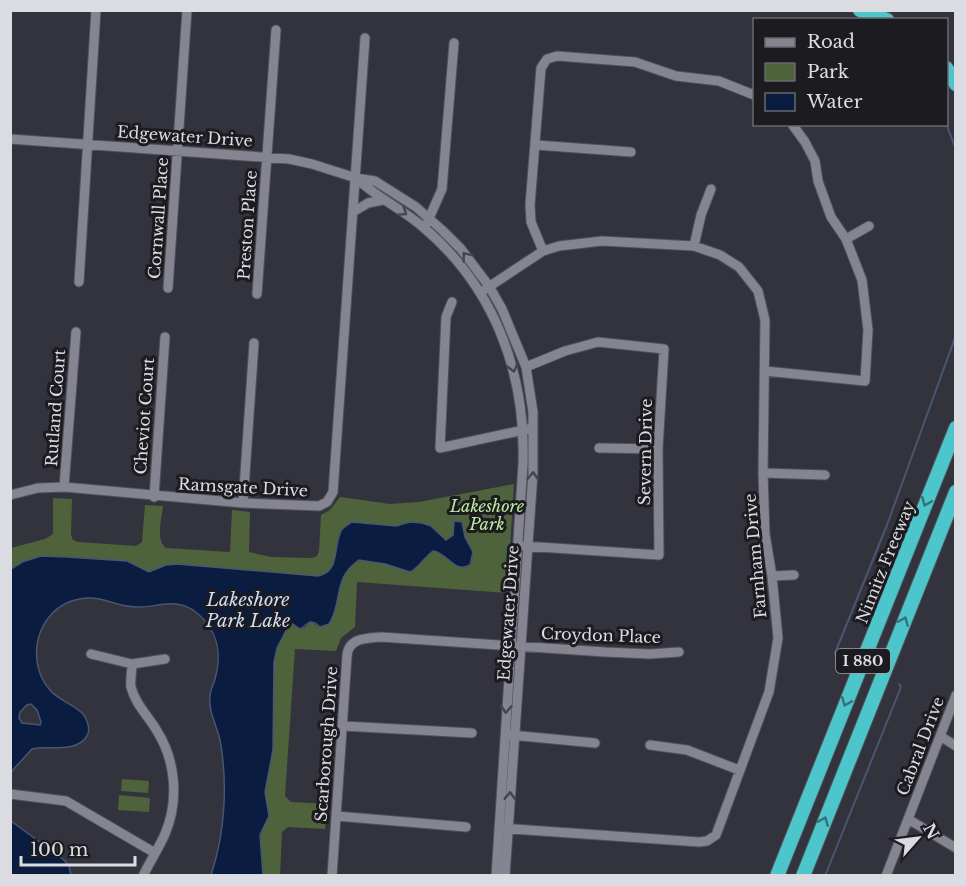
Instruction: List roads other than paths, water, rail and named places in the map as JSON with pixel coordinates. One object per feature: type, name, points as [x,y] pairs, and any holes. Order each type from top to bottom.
[{"type":"highway","points":[[860,10],[882,18]]},
{"type":"highway","points":[[948,71],[956,84]]},
{"type":"highway","points":[[948,447],[956,421]]},
{"type":"highway","name":"Nimitz Freeway","points":[[777,876],[956,428]]},
{"type":"highway","name":"I 880","points":[[803,876],[956,492]]},
{"type":"street","points":[[79,282],[96,10]]},
{"type":"street","name":"Cornwall Place","points":[[168,288],[187,10]]},
{"type":"street","name":"Preston Place","points":[[257,294],[276,30]]},
{"type":"street","name":"Ramsgate Drive","points":[[10,495],[38,488],[64,487],[154,497],[243,503],[319,506],[327,502],[333,492],[365,38]]},
{"type":"street","points":[[427,224],[442,189],[453,43]]},
{"type":"street","points":[[543,251],[531,222],[530,205],[541,68],[547,59],[557,56],[635,62],[675,76],[719,81],[753,95]]},
{"type":"street","points":[[765,371],[865,381],[868,330],[862,280],[846,239],[831,217],[818,181],[815,161],[793,126]]},
{"type":"street","name":"Edgewater Drive","points":[[10,139],[266,157],[312,164],[356,178],[375,181],[416,207],[427,224]]},
{"type":"street","points":[[536,146],[631,152]]},
{"type":"street","name":"Edgewater Drive","points":[[356,178],[369,191],[383,200],[442,230],[461,249],[485,289],[506,317],[526,367],[533,412],[529,429],[518,546],[504,734],[505,876]]},
{"type":"street","points":[[694,246],[701,215],[711,189]]},
{"type":"street","points":[[353,212],[368,203],[383,200]]},
{"type":"street","points":[[846,239],[869,226]]},
{"type":"street","name":"Farnham Drive","points":[[485,289],[543,251],[559,246],[602,242],[694,246],[720,255],[739,267],[758,291],[765,320],[763,473],[765,534],[778,638],[769,692],[716,835],[699,842],[504,828]]},
{"type":"street","name":"Edgewater Drive","points":[[485,289],[507,348],[529,429],[533,473],[515,735],[496,876]]},
{"type":"street","points":[[452,302],[446,317],[440,448],[529,429]]},
{"type":"street","name":"Rutland Court","points":[[64,487],[76,332]]},
{"type":"street","name":"Cheviot Court","points":[[154,497],[165,337]]},
{"type":"street","name":"Severn Drive","points":[[518,546],[659,555],[658,449],[664,349],[598,342],[565,351],[526,367]]},
{"type":"street","points":[[243,503],[254,343]]},
{"type":"street","points":[[599,448],[658,449]]},
{"type":"street","points":[[763,473],[825,476]]},
{"type":"street","points":[[772,576],[794,575]]},
{"type":"street","name":"Scarborough Drive","points":[[332,876],[348,648],[352,643],[365,638],[381,637],[522,646]]},
{"type":"street","name":"Croydon Place","points":[[522,646],[651,654],[679,652]]},
{"type":"street","points":[[91,654],[132,664],[165,660]]},
{"type":"street","points":[[132,664],[131,687],[141,709],[157,729],[168,751],[173,776],[173,804],[170,820],[143,876]]},
{"type":"street","name":"Cabral Drive","points":[[886,876],[956,695]]},
{"type":"street","points":[[343,726],[472,734]]},
{"type":"street","points":[[504,734],[595,743]]},
{"type":"street","points":[[940,736],[956,746]]},
{"type":"street","points":[[651,745],[687,750],[739,770]]},
{"type":"street","points":[[10,794],[66,801],[155,853]]},
{"type":"street","points":[[336,816],[466,827]]},
{"type":"street","points":[[908,819],[956,848]]},
{"type":"water","name":"Lakeshore Park Lake","points":[[454,521],[462,522],[465,537],[473,552],[470,565],[460,567],[433,551],[410,572],[385,564],[359,560],[351,567],[341,583],[336,608],[329,624],[320,627],[310,622],[300,629],[293,624],[289,625],[277,648],[274,662],[273,750],[265,792],[269,816],[260,835],[263,875],[211,875],[216,859],[224,808],[224,774],[220,740],[211,713],[210,702],[217,670],[218,652],[210,627],[197,613],[182,605],[136,607],[88,598],[69,602],[57,609],[48,618],[38,641],[36,654],[38,667],[50,690],[83,714],[89,730],[82,742],[76,745],[32,749],[11,772],[11,569],[22,562],[41,556],[67,557],[127,561],[149,572],[166,565],[177,564],[318,576],[330,570],[341,531],[352,522],[396,526],[410,522],[422,523],[431,526],[446,540],[453,535]],"holes":[[[31,704],[37,710],[40,725],[22,723],[19,718],[20,712],[27,705]]]},
{"type":"water","points":[[11,821],[64,860],[69,866],[71,875],[11,875]]},
{"type":"waterway","points":[[947,126],[956,150]]},
{"type":"waterway","points":[[838,661],[835,653],[887,525],[956,335]]},
{"type":"waterway","points":[[825,876],[901,687],[899,684]]},
{"type":"park label","name":"Lakeshore Park","points":[[487,515]]}]
